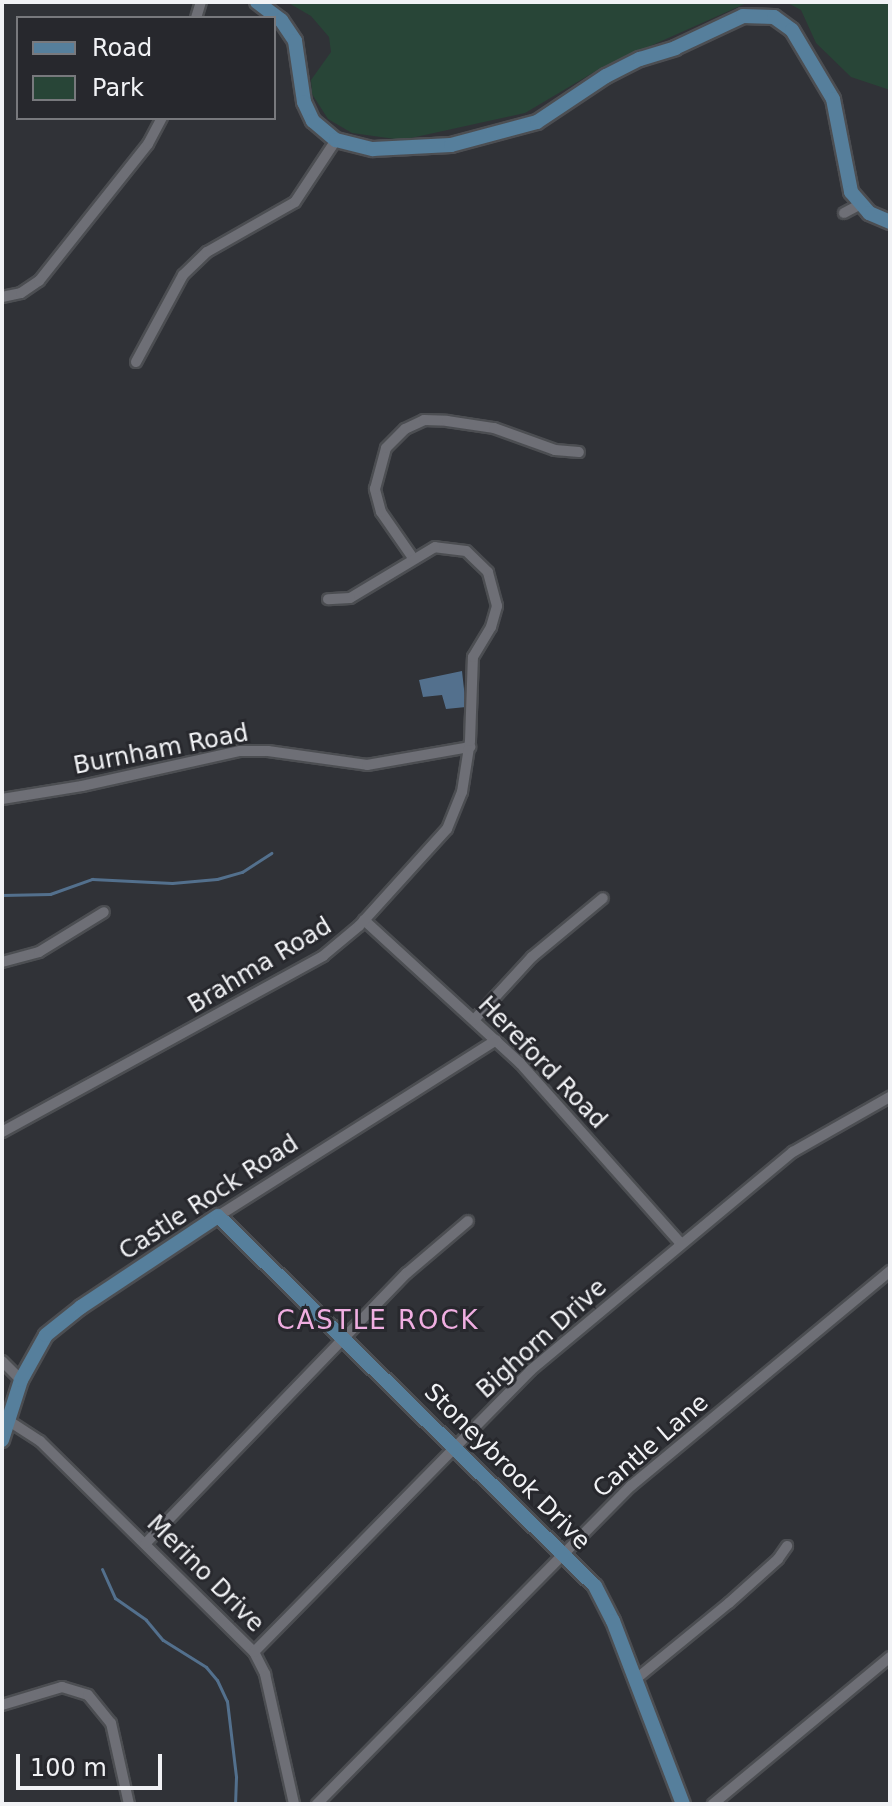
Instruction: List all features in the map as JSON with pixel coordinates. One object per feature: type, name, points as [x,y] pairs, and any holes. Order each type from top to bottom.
[{"type":"street","points":[[257,2],[272,16]]},
{"type":"street","points":[[276,19],[289,31],[299,55],[307,112],[336,140],[373,149],[422,148],[512,129],[551,115],[630,63],[675,48],[743,16],[764,14],[792,30],[827,86],[839,120],[847,181],[859,205],[890,222]]},
{"type":"street","points":[[2,297],[21,293],[39,281],[148,144],[161,120]]},
{"type":"street","points":[[136,362],[183,275],[207,252],[295,202],[336,140]]},
{"type":"street","points":[[844,213],[859,205]]},
{"type":"street","points":[[413,558],[381,512],[375,489],[386,448],[405,429],[424,420],[447,421],[494,428],[555,450],[579,452]]},
{"type":"street","name":"Brahma Road","points":[[2,1132],[323,956],[364,920],[447,829],[462,792],[470,747],[473,657],[495,615],[494,584],[482,563],[457,547],[435,547],[350,598],[328,599]]},
{"type":"street","name":"Burnham Road","points":[[2,799],[82,786],[240,751],[268,751],[367,765],[470,747]]},
{"type":"street","points":[[474,1020],[532,957],[603,898]]},
{"type":"street","points":[[2,962],[39,952],[104,912]]},
{"type":"street","name":"Hereford Road","points":[[364,920],[496,1040],[548,1093],[681,1244]]},
{"type":"street","name":"Castle Rock Road","points":[[2,1440],[21,1380],[37,1348],[57,1325],[218,1216],[496,1040]]},
{"type":"street","name":"Bighorn Drive","points":[[254,1652],[531,1370],[793,1152],[890,1097]]},
{"type":"street","name":"Stoneybrook Drive","points":[[218,1216],[563,1553],[602,1597],[683,1804]]},
{"type":"street","points":[[145,1544],[439,1243],[468,1221]]},
{"type":"street","name":"Cantle Lane","points":[[317,1804],[631,1486],[890,1271]]},
{"type":"street","points":[[2,1361],[21,1380]]},
{"type":"street","name":"Merino Drive","points":[[9,1421],[40,1441],[254,1652],[268,1687],[294,1804]]},
{"type":"street","points":[[636,1679],[729,1603],[778,1559],[787,1546]]},
{"type":"street","points":[[713,1804],[890,1657]]},
{"type":"street","points":[[2,1705],[62,1687],[88,1695],[111,1723],[129,1804]]},
{"type":"green space","points":[[287,2],[749,2],[601,68],[525,113],[402,140],[352,133],[328,119],[312,94],[311,80],[331,52],[329,37],[311,16]]},
{"type":"green space","points":[[786,2],[890,2],[890,90],[851,77],[816,43],[801,10]]},
{"type":"water","points":[[462,671],[466,707],[446,709],[442,695],[423,697],[419,680]]},
{"type":"waterway","points":[[2,895],[50,894],[92,879],[172,883],[217,879],[242,872],[271,853]]},
{"type":"waterway","points":[[102,1569],[115,1598],[146,1620],[163,1640],[206,1667],[217,1680],[227,1701],[236,1777],[235,1804]]},
{"type":"district","name":"CASTLE ROCK","points":[[378,1321]]}]
